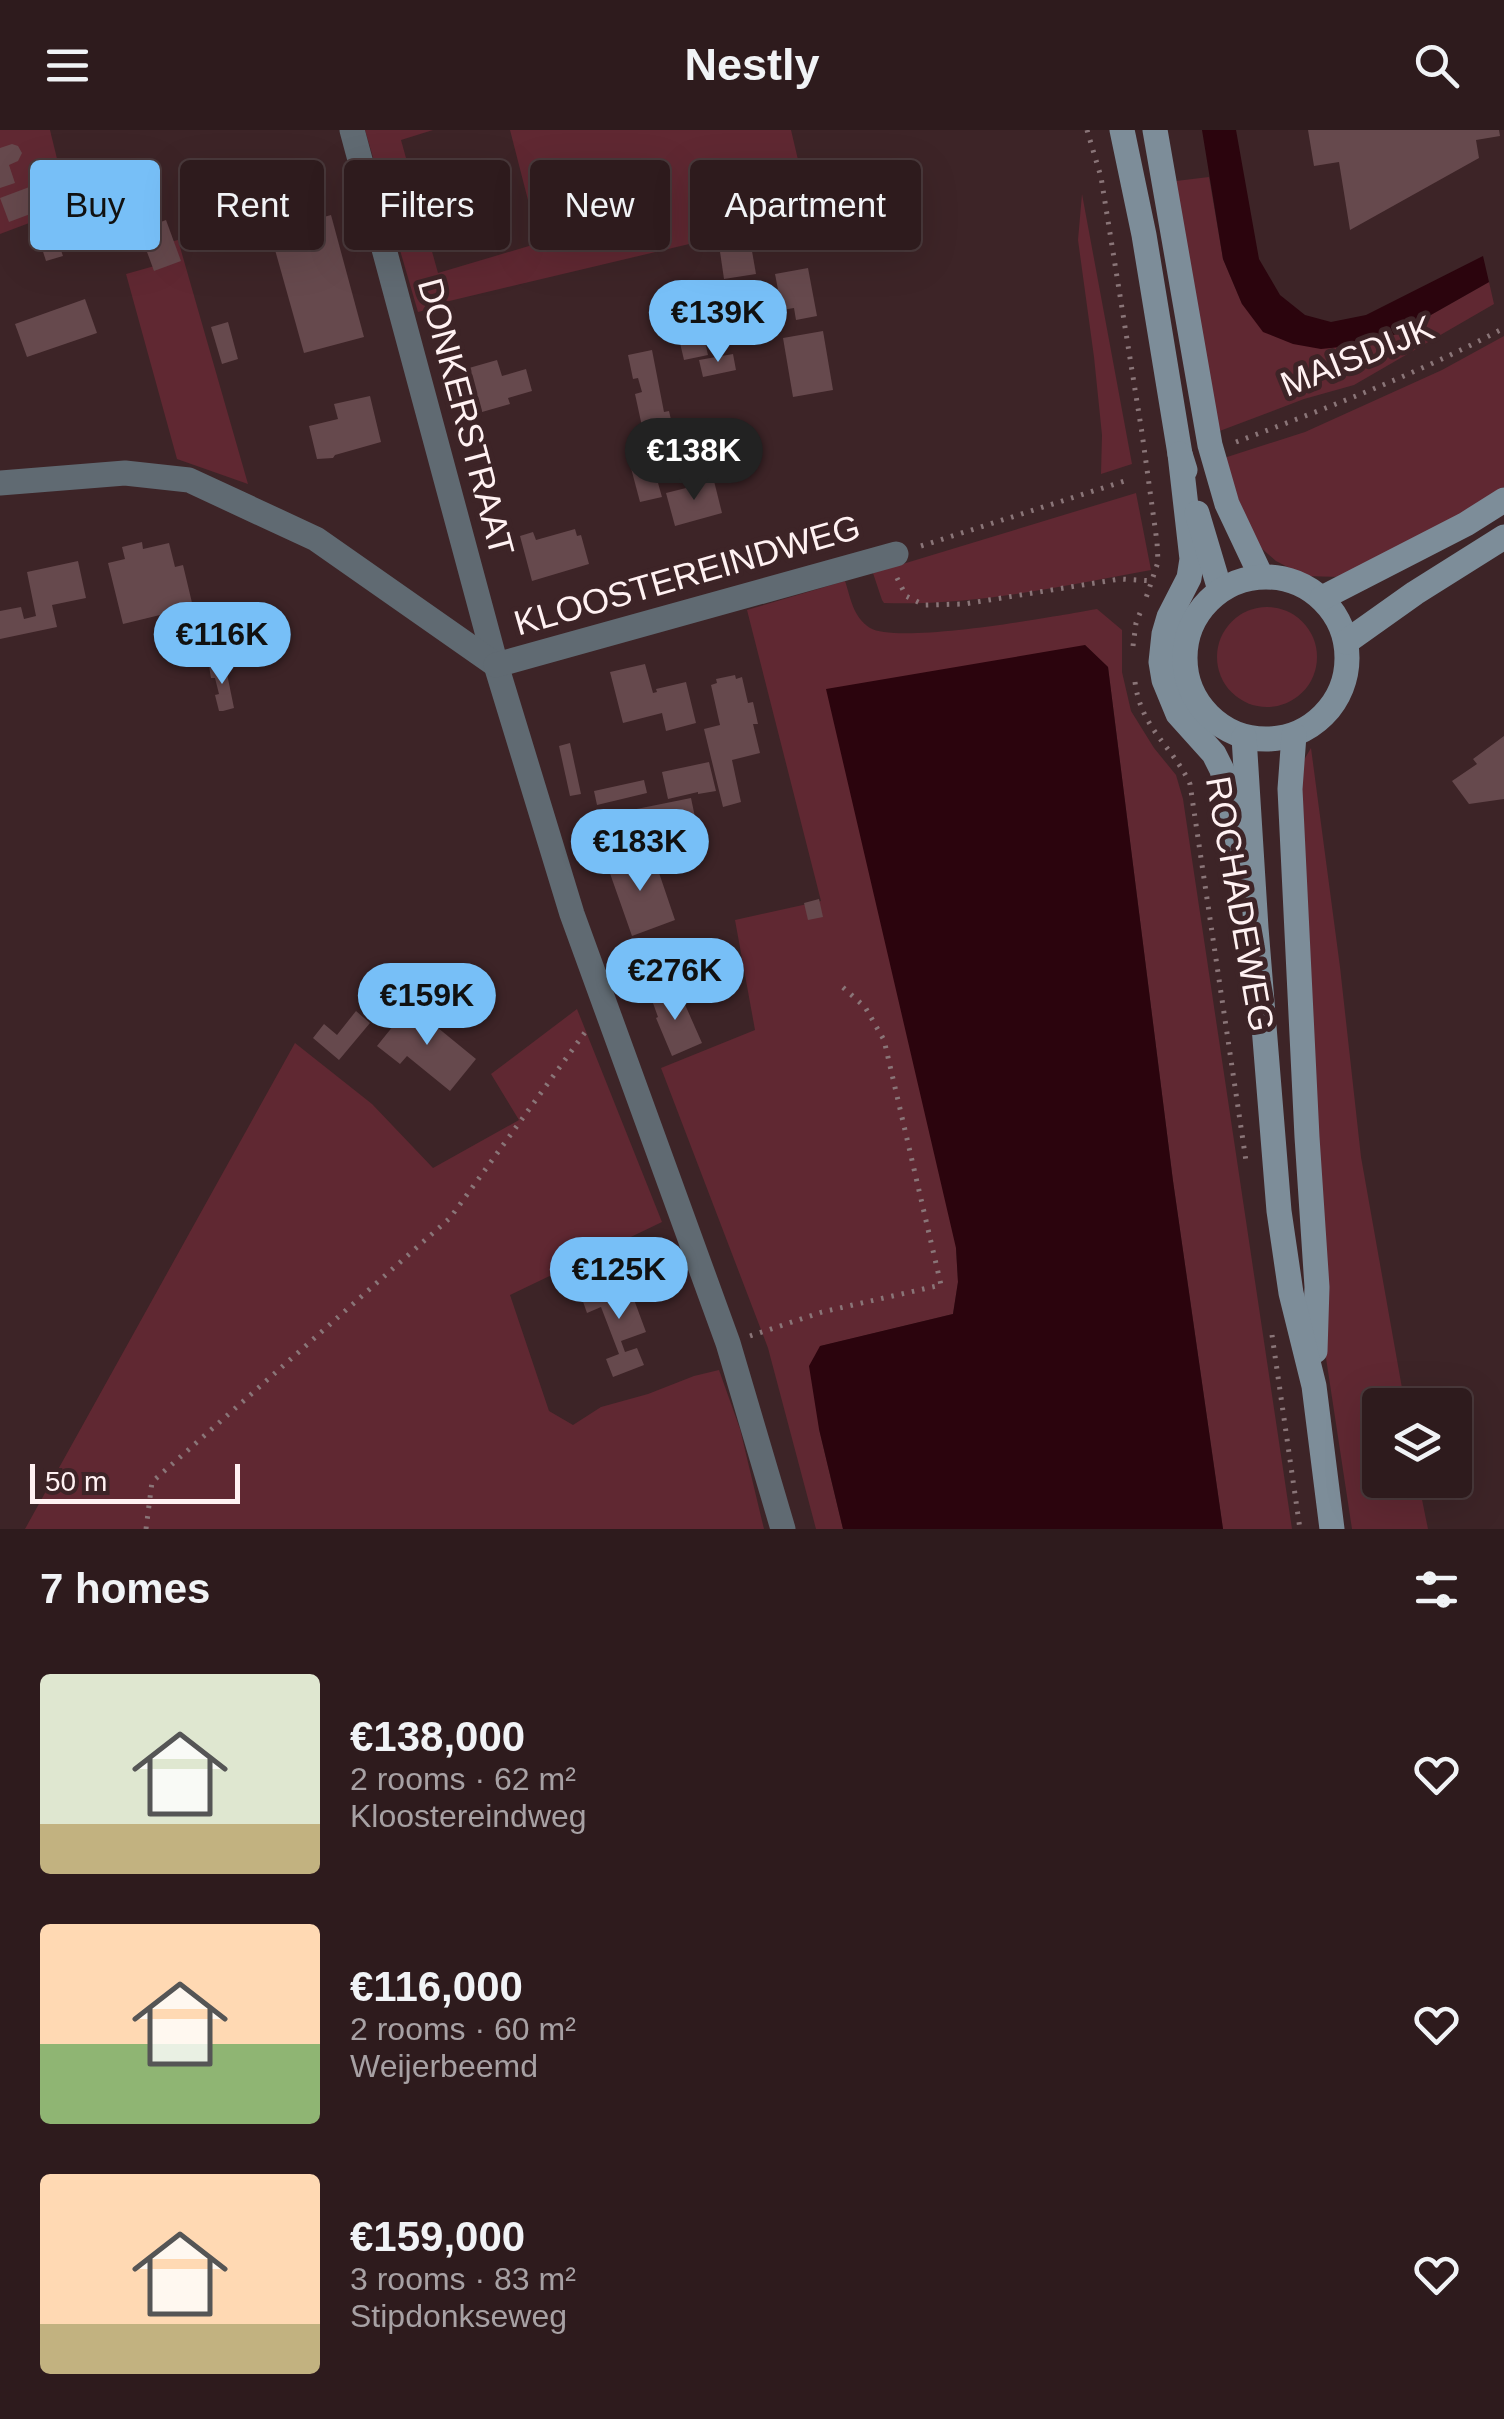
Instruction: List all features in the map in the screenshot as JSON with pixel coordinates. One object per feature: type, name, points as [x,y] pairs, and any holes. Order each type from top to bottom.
[{"type":"main road","points":[[1122,130],[1144,235],[1180,454],[1192,560],[1189,578],[1164,634],[1164,680],[1178,714],[1214,754],[1222,770],[1256,928]]},
{"type":"main road","points":[[1156,130],[1210,445],[1228,504],[1261,576]]},
{"type":"main road","points":[[1180,454],[1220,590]]},
{"type":"main road","points":[[1322,598],[1466,524],[1504,500]]},
{"type":"main road","points":[[1346,642],[1504,538]]},
{"type":"main road","points":[[1261,576],[1284,578],[1322,598],[1337,618],[1346,642],[1347,670],[1338,698],[1307,729],[1268,740],[1244,737],[1216,723],[1195,698],[1186,672],[1186,640],[1198,612],[1220,590],[1240,580],[1261,576]]},
{"type":"main road","name":"ROCHADEWEG","points":[[1294,735],[1290,789],[1295,917],[1317,1287],[1314,1386]]},
{"type":"main road","name":"ROCHADEWEG","points":[[1244,737],[1279,1210],[1292,1292],[1314,1386],[1332,1529]]},
{"type":"street","name":"DONKERSTRAAT","points":[[352,130],[496,664],[572,914],[728,1343],[783,1529]]},
{"type":"street","points":[[0,483],[124,473],[189,480],[316,540],[496,664]]},
{"type":"street","name":"KLOOSTEREINDWEG","points":[[496,664],[896,554]]},
{"type":"path","points":[[1087,130],[1101,177],[1157,542],[1158,562],[1136,622],[1133,656]]},
{"type":"path","name":"MAISDIJK","points":[[1234,442],[1355,398],[1504,328]]},
{"type":"path","points":[[1131,479],[896,554],[898,581],[906,596],[924,605],[964,604],[1120,579],[1154,581]]},
{"type":"path","name":"ROCHADEWEG","points":[[1134,673],[1147,722],[1182,766],[1190,784],[1248,1176]]},
{"type":"path","points":[[728,1343],[822,1312],[941,1285],[884,1040],[865,1007],[838,983]]},
{"type":"path","points":[[146,1529],[152,1482],[450,1218],[605,1005]]},
{"type":"path","points":[[1271,1333],[1300,1529]]},
{"type":"shaded area","points":[[0,130],[50,130],[57,160],[30,160],[30,223],[0,234]]},
{"type":"shaded area","points":[[365,130],[433,130],[401,140],[407,160],[374,160]]},
{"type":"shaded area","points":[[510,130],[791,130],[798,160],[690,160],[690,244],[670,249],[670,160],[530,160],[530,208]]},
{"type":"shaded area","points":[[1202,130],[1236,130],[1259,259],[1280,295],[1305,315],[1331,322],[1366,315],[1483,256],[1489,282],[1399,333],[1360,345],[1321,349],[1293,344],[1263,332],[1242,304],[1223,259]]},
{"type":"shaded area","points":[[1209,177],[1223,259],[1242,304],[1360,345],[1399,333],[1489,282],[1494,304],[1354,385],[1217,432],[1176,181]]},
{"type":"shaded area","points":[[1082,194],[1132,464],[1101,474],[1102,435],[1078,240]]},
{"type":"shaded area","points":[[178,240],[248,484],[177,459],[126,274],[158,265],[155,250],[160,250],[160,244]]},
{"type":"shaded area","points":[[530,246],[530,250],[664,250],[441,303],[418,312],[400,250],[432,250],[438,273]]},
{"type":"shaded area","points":[[1504,336],[1504,487],[1455,522],[1340,577],[1305,576],[1276,561],[1260,547],[1247,524],[1224,458],[1305,432],[1442,370]]},
{"type":"shaded area","points":[[1136,493],[1151,570],[985,598],[918,603],[882,600],[873,573]]},
{"type":"shaded area","points":[[845,581],[860,619],[870,628],[886,632],[979,628],[1097,609],[1122,630],[1122,672],[1131,711],[1176,775],[1183,799],[1292,1529],[1223,1529],[1173,1181],[1108,667],[1085,645],[956,1248],[958,1282],[953,1314],[821,1346],[819,1429],[843,1529],[816,1529],[768,1348],[661,1068],[755,1030],[735,920],[821,901],[747,610]]},
{"type":"shaded area","points":[[1267,607],[1295,615],[1309,629],[1317,657],[1309,685],[1295,699],[1267,707],[1239,699],[1225,685],[1217,657],[1225,629],[1239,615]]},
{"type":"shaded area","points":[[1085,645],[1108,667],[1173,1181],[1223,1529],[843,1529],[819,1429],[809,1366],[820,1346],[953,1314],[958,1282],[956,1248],[826,689]]},
{"type":"shaded area","points":[[1311,748],[1361,1157],[1402,1388],[1362,1388],[1362,1498],[1422,1498],[1428,1529],[1352,1529],[1326,1358],[1301,765]]},
{"type":"shaded area","points":[[577,1009],[662,1222],[510,1295],[549,1411],[573,1425],[601,1407],[719,1370],[740,1429],[764,1529],[25,1529],[295,1043],[372,1104],[433,1168],[519,1120],[491,1074]]},
{"type":"building","points":[[1308,130],[1499,130],[1500,136],[1476,140],[1479,158],[1350,230],[1339,162],[1314,166]]},
{"type":"building","points":[[12,144],[22,153],[18,161],[9,165],[15,183],[0,188],[0,148]]},
{"type":"building","points":[[30,187],[30,214],[9,222],[0,198]]},
{"type":"building","points":[[331,215],[364,337],[304,353],[275,250],[324,250],[324,217]]},
{"type":"building","points":[[166,220],[181,261],[154,271],[146,250],[160,250],[160,222]]},
{"type":"building","points":[[42,250],[61,250],[63,256],[46,261]]},
{"type":"building","points":[[720,250],[752,250],[756,274],[724,279]]},
{"type":"building","points":[[808,268],[817,316],[796,320],[794,308],[782,310],[775,274]]},
{"type":"building","points":[[85,299],[97,333],[27,357],[15,324]]},
{"type":"building","points":[[228,322],[238,359],[222,364],[211,327]]},
{"type":"building","points":[[701,324],[708,355],[684,360],[677,330]]},
{"type":"building","points":[[823,331],[833,390],[793,397],[783,338]]},
{"type":"building","points":[[652,350],[664,412],[669,411],[672,424],[643,431],[635,394],[642,392],[638,378],[633,379],[628,355]]},
{"type":"building","points":[[733,354],[736,370],[703,377],[699,360]]},
{"type":"building","points":[[497,360],[502,376],[526,369],[532,391],[508,398],[510,404],[482,412],[469,368]]},
{"type":"building","points":[[370,396],[381,442],[333,458],[317,459],[309,426],[338,419],[334,404]]},
{"type":"building","points":[[652,462],[662,497],[640,502],[631,468]]},
{"type":"building","points":[[714,481],[722,513],[675,526],[666,493]]},
{"type":"building","points":[[575,529],[577,536],[581,535],[589,564],[532,581],[520,536],[533,532],[536,540]]},
{"type":"building","points":[[142,542],[143,549],[169,543],[175,567],[183,565],[193,607],[123,624],[108,563],[125,559],[122,547]]},
{"type":"building","points":[[78,561],[86,598],[52,605],[57,627],[0,639],[0,611],[21,607],[24,619],[36,616],[27,572]]},
{"type":"building","points":[[219,638],[221,647],[210,649],[208,640]]},
{"type":"building","points":[[224,649],[226,658],[213,661],[211,652]]},
{"type":"building","points":[[225,664],[234,708],[223,711],[219,711],[215,695],[219,694],[209,666]]},
{"type":"building","points":[[645,664],[653,693],[686,682],[696,723],[666,731],[662,713],[623,723],[610,672]]},
{"type":"building","points":[[735,675],[736,679],[742,677],[748,703],[753,702],[760,753],[732,760],[741,802],[723,807],[704,729],[720,725],[711,685],[717,683],[716,679]]},
{"type":"building","points":[[1504,736],[1504,799],[1469,804],[1452,781],[1477,764],[1473,759]]},
{"type":"building","points":[[570,743],[581,794],[570,796],[559,746]]},
{"type":"building","points":[[709,762],[716,791],[668,799],[662,772]]},
{"type":"building","points":[[644,780],[647,793],[597,805],[594,791]]},
{"type":"building","points":[[691,798],[700,841],[664,848],[660,827],[597,841],[592,818]]},
{"type":"building","points":[[634,853],[639,867],[655,861],[675,920],[632,936],[606,862]]},
{"type":"building","points":[[819,899],[823,917],[808,920],[804,903]]},
{"type":"building","points":[[663,987],[670,1005],[683,1000],[702,1043],[672,1056],[649,992]]},
{"type":"building","points":[[410,1005],[476,1059],[450,1091],[407,1056],[400,1064],[377,1046]]},
{"type":"building","points":[[356,1011],[370,1023],[339,1060],[313,1038],[324,1024],[337,1035]]},
{"type":"building","points":[[626,1278],[646,1332],[621,1341],[625,1352],[637,1348],[644,1365],[613,1377],[606,1359],[619,1354],[601,1307],[587,1313],[581,1296]]}]
